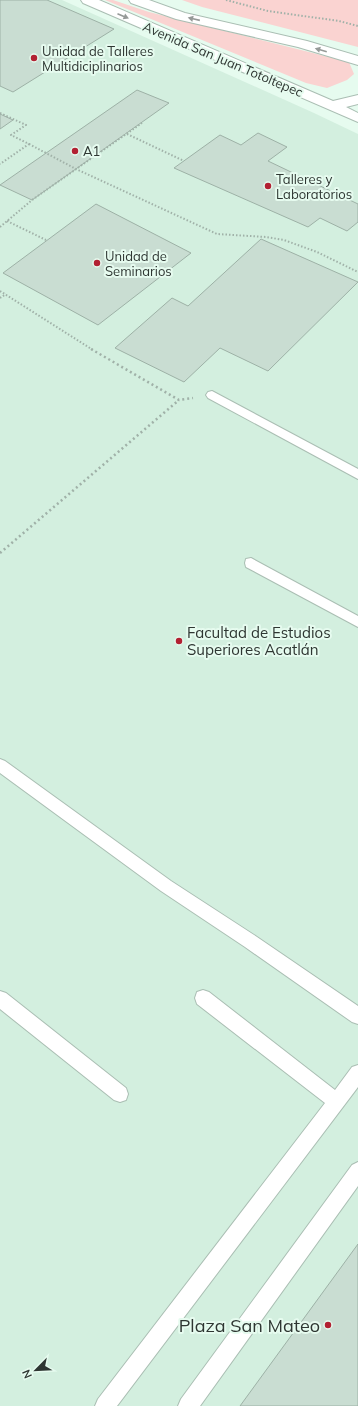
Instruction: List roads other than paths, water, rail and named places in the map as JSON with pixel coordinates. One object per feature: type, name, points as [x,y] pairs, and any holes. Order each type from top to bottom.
[{"type":"main road","name":"Avenida San Juan Totoltepec","points":[[88,0],[358,118]]},
{"type":"main road","name":"Avenida San Juan Totoltepec","points":[[136,0],[180,16],[302,44],[358,61]]},
{"type":"main road","points":[[333,106],[358,99]]},
{"type":"lane","points":[[212,395],[358,475]]},
{"type":"lane","points":[[251,563],[358,622]]},
{"type":"lane","points":[[0,765],[166,886],[251,942],[358,1016]]},
{"type":"lane","points":[[203,998],[337,1102]]},
{"type":"lane","points":[[0,1000],[120,1094]]},
{"type":"lane","points":[[105,1406],[358,1073]]},
{"type":"lane","points":[[188,1406],[358,1171]]},
{"type":"place","name":"Unidad de Talleres Multidiciplinarios","points":[[34,58]]},
{"type":"place","name":"A1","points":[[75,151]]},
{"type":"place","name":"Talleres y Laboratorios","points":[[268,186]]},
{"type":"place","name":"Unidad de Seminarios","points":[[97,263]]},
{"type":"place","name":"Facultad de Estudios Superiores Acatlán","points":[[179,641]]},
{"type":"place","name":"Plaza San Mateo","points":[[328,1325]]}]
